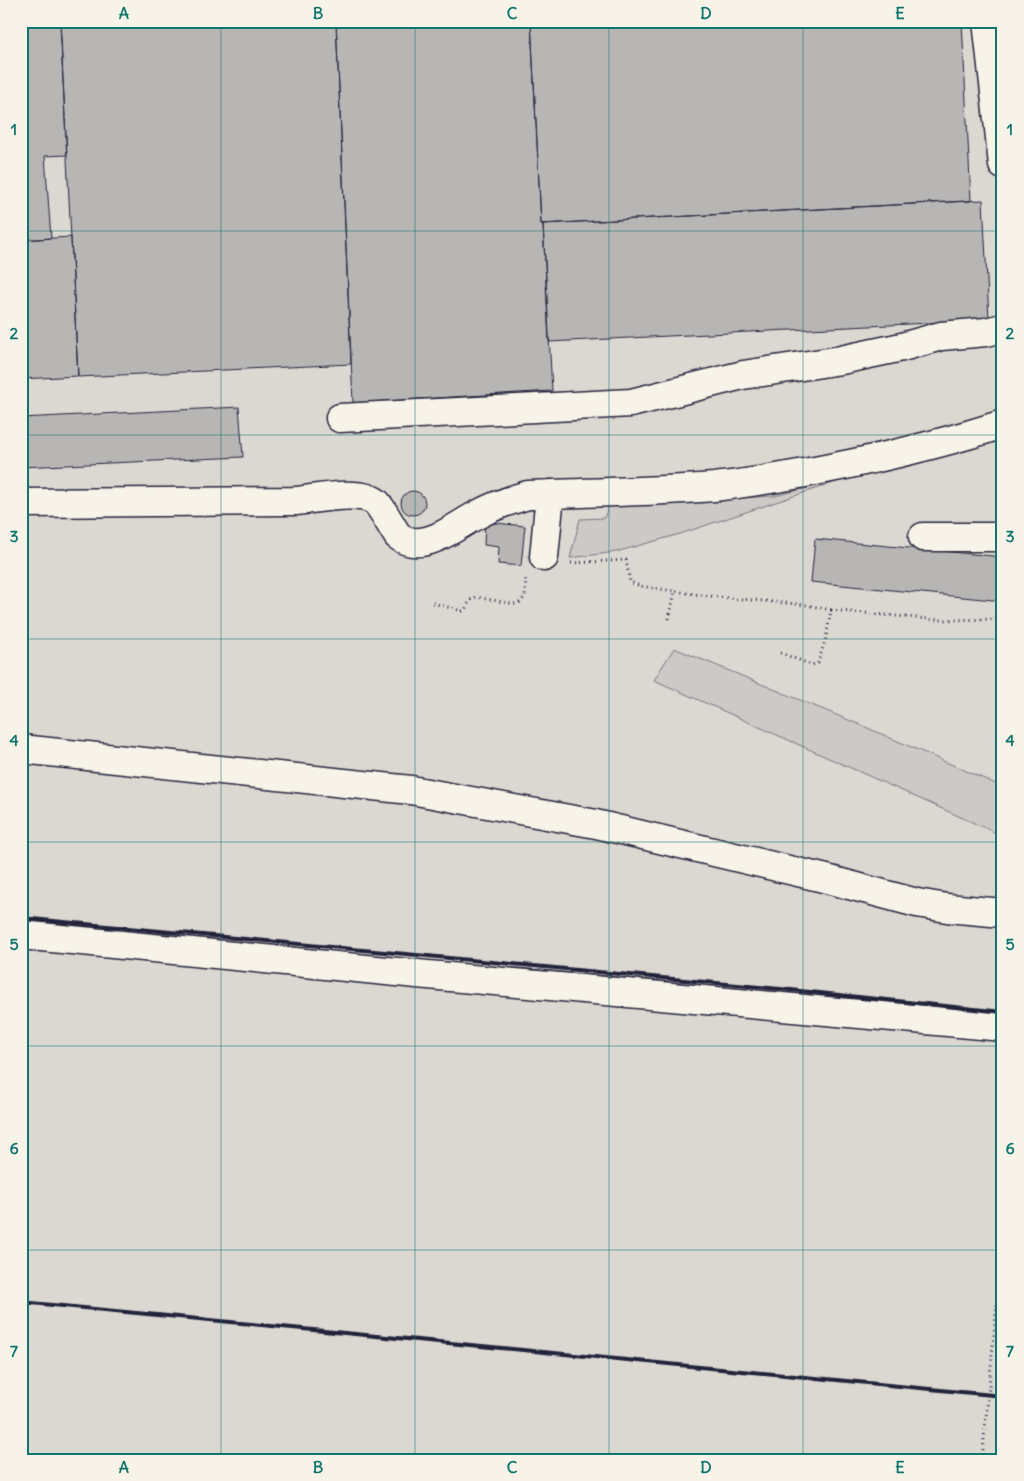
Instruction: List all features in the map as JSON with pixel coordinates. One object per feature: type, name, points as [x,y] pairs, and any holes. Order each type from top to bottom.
[{"type":"street","points":[[987,21],[1003,165]]},
{"type":"street","points":[[340,418],[631,403],[743,375],[841,360],[902,347],[941,336],[970,334],[1003,328]]},
{"type":"street","points":[[21,503],[296,501],[339,496],[362,496],[376,502],[398,536],[404,540],[416,542],[438,537],[476,515],[508,500],[528,495],[670,490],[767,480],[896,454],[974,434],[1003,424]]},
{"type":"street","points":[[544,564],[550,494]]},
{"type":"street","points":[[923,537],[1003,537]]},
{"type":"street","points":[[21,749],[411,790],[596,824],[823,878],[917,903],[947,908],[1003,913]]},
{"type":"street","points":[[21,935],[416,974],[1003,1027]]},
{"type":"path","points":[[433,603],[462,611],[465,610],[470,600],[476,597],[514,604],[519,603],[525,597],[544,564],[626,560],[630,582],[640,586],[674,592],[939,620],[1003,619]]},
{"type":"path","points":[[670,619],[674,592]]},
{"type":"path","points":[[778,652],[812,665],[818,663],[826,638],[831,610]]},
{"type":"path","points":[[982,1460],[1003,1240]]},
{"type":"shaded area","points":[[21,21],[1003,21],[1003,1460],[21,1460]]},
{"type":"shaded area","points":[[842,480],[680,534],[616,552],[570,558],[580,519],[604,518],[609,505],[774,496]]},
{"type":"shaded area","points":[[674,648],[863,726],[1003,787],[1003,836],[654,680]]},
{"type":"building","points":[[21,21],[60,21],[67,155],[45,156],[51,238],[21,240]]},
{"type":"building","points":[[60,21],[336,21],[351,364],[78,377]]},
{"type":"building","points":[[336,21],[531,21],[541,224],[543,224],[552,391],[353,403]]},
{"type":"building","points":[[531,21],[962,21],[971,201],[541,224]]},
{"type":"building","points":[[983,200],[989,320],[549,342],[543,224]]},
{"type":"building","points":[[71,237],[78,376],[21,379],[21,240]]},
{"type":"building","points":[[239,407],[243,457],[21,467],[21,418]]},
{"type":"building","points":[[408,491],[418,491],[425,498],[425,508],[418,515],[408,515],[401,508],[401,498]]},
{"type":"building","points":[[485,522],[525,526],[521,566],[498,564],[499,547],[484,545]]},
{"type":"building","points":[[815,539],[1003,557],[1003,601],[811,582]]},
{"type":"railway","points":[[21,918],[791,990],[1003,1012]]},
{"type":"railway","points":[[21,1302],[1003,1396]]}]
